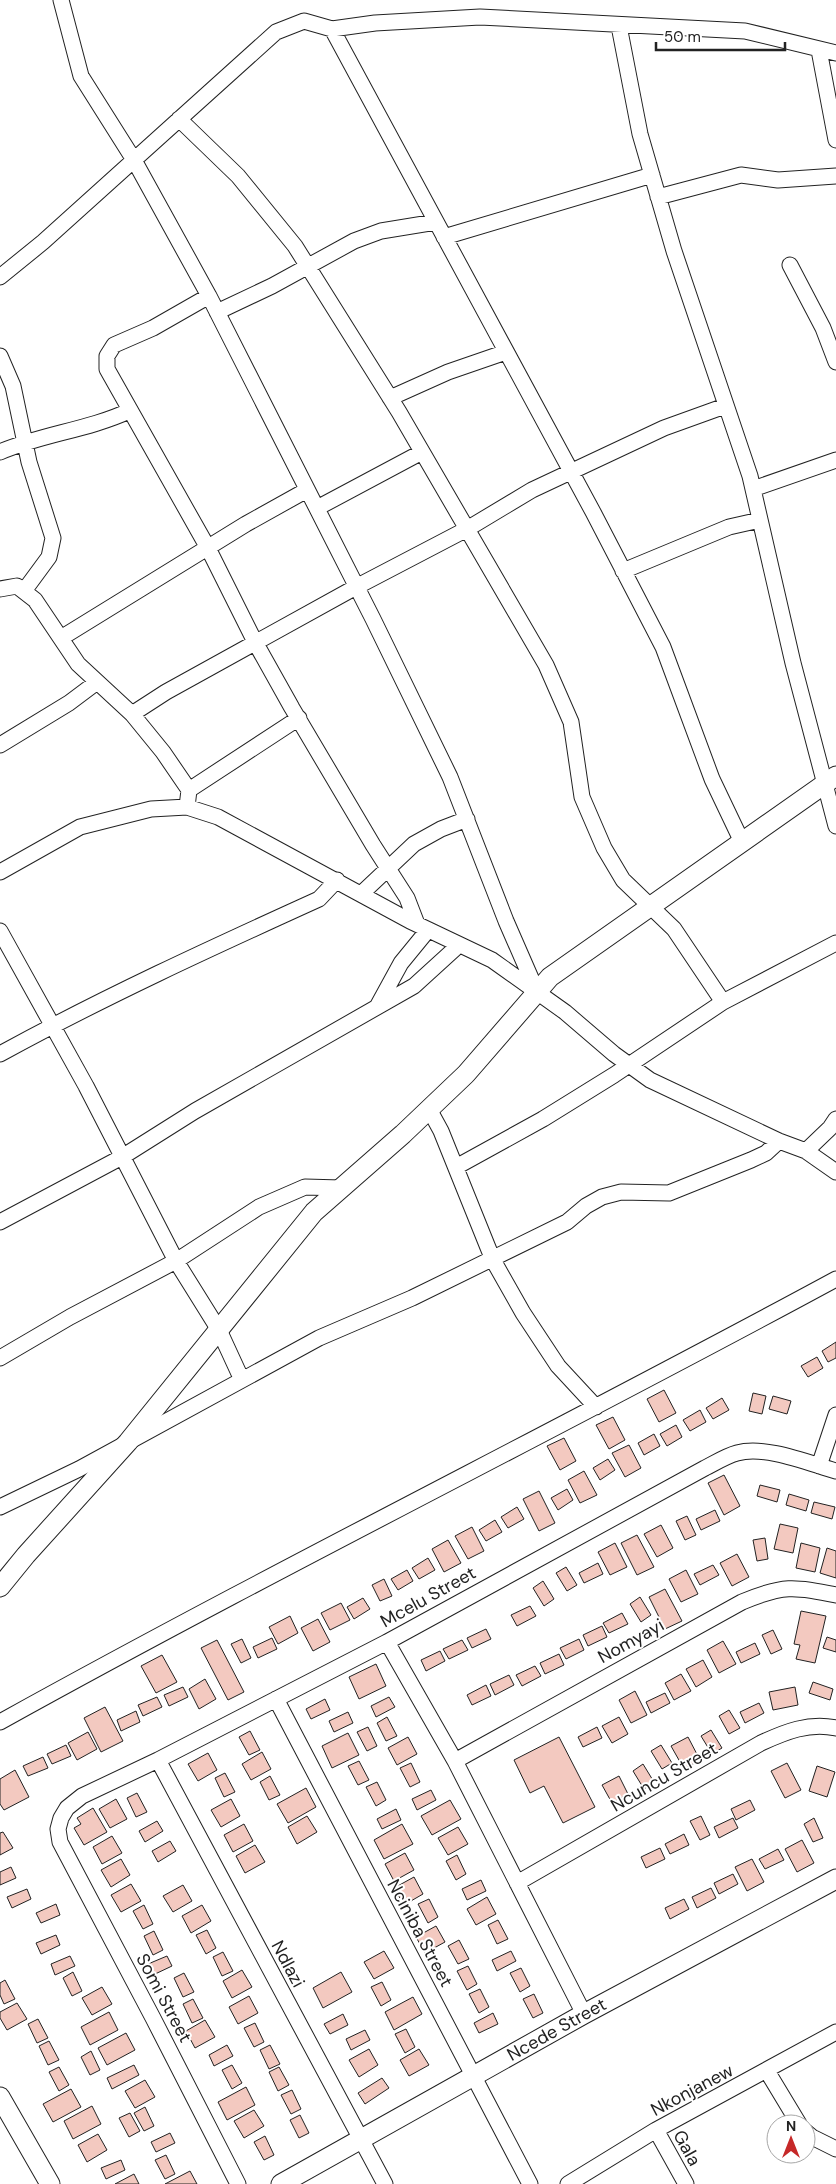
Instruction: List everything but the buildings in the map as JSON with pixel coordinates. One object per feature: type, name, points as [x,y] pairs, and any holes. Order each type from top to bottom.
[{"type":"street","points":[[61,0],[81,76],[134,160],[209,296],[317,508],[450,777],[537,992]]},
{"type":"street","points":[[0,278],[43,242],[276,32],[304,21],[332,29],[375,23],[480,17],[620,26],[745,31],[836,53]]},
{"type":"street","points":[[620,26],[640,134],[674,251],[753,489],[832,782],[836,826]]},
{"type":"street","points":[[332,29],[571,472],[663,647],[712,778],[742,842]]},
{"type":"street","points":[[819,50],[836,140]]},
{"type":"street","points":[[179,119],[238,176],[295,246],[390,398],[546,665],[571,722],[582,797],[604,848],[623,880],[674,930],[723,1002]]},
{"type":"street","points":[[658,198],[742,175],[778,180],[836,176]]},
{"type":"street","points":[[444,237],[652,176]]},
{"type":"street","points":[[217,312],[272,286],[354,240],[381,230],[436,222]]},
{"type":"street","points":[[790,265],[823,328],[836,362]]},
{"type":"street","points":[[209,296],[153,328],[114,345],[107,356],[107,369],[208,548],[256,642],[388,869],[407,898],[422,927]]},
{"type":"street","points":[[390,398],[448,372],[506,352]]},
{"type":"street","points":[[0,356],[13,386],[24,442],[53,538],[49,557],[24,591]]},
{"type":"street","points":[[132,714],[166,692],[356,587],[467,529],[532,490],[664,428],[725,406]]},
{"type":"street","points":[[0,452],[24,442],[105,422],[129,411]]},
{"type":"street","points":[[317,508],[422,452]]},
{"type":"street","points":[[753,489],[836,460]]},
{"type":"street","points":[[61,638],[307,490]]},
{"type":"street","points":[[623,571],[729,527],[760,520]]},
{"type":"street","points":[[0,589],[17,586],[35,600],[78,664],[132,714],[163,752],[189,790],[187,807]]},
{"type":"street","points":[[0,746],[69,703],[97,682]]},
{"type":"street","points":[[189,790],[299,718]]},
{"type":"street","points":[[0,1587],[26,1555],[128,1442],[314,1212],[466,1074],[550,977],[650,905],[832,782]]},
{"type":"street","points":[[0,872],[80,827],[150,809],[187,807],[218,817],[422,927],[492,960],[565,1012],[650,1080],[779,1141],[806,1151],[836,1172]]},
{"type":"street","points":[[361,894],[414,844],[441,829],[467,819]]},
{"type":"street","points":[[0,1054],[53,1025],[177,964],[319,899],[337,880]]},
{"type":"street","points":[[378,1005],[422,927]]},
{"type":"street","points":[[0,931],[53,1025],[176,1261],[219,1330],[242,1380]]},
{"type":"street","points":[[456,1167],[543,1119],[723,1002],[836,943]]},
{"type":"street","points":[[0,1222],[122,1157],[195,1111],[414,986],[459,945]]},
{"type":"street","points":[[429,1109],[441,1131],[493,1260],[523,1314],[558,1366],[596,1407]]},
{"type":"street","points":[[806,1151],[830,1128],[836,1119]]},
{"type":"street","points":[[0,1507],[79,1469],[318,1338],[412,1298],[493,1260],[566,1222],[586,1206],[602,1197],[621,1192],[669,1193],[751,1160],[766,1152],[779,1141]]},
{"type":"street","points":[[0,1358],[70,1317],[176,1261],[259,1207],[305,1187],[340,1188]]},
{"type":"street","points":[[0,1722],[321,1548],[596,1407],[836,1279]]},
{"type":"street","points":[[819,1466],[836,1415]]},
{"type":"street","name":"Mcelu Street","points":[[58,1829],[61,1818],[67,1808],[82,1796],[158,1760],[387,1642],[704,1468],[737,1453],[764,1452],[836,1471]]},
{"type":"street","name":"Nomyayi","points":[[455,1761],[742,1602],[766,1592],[798,1587],[836,1595]]},
{"type":"street","points":[[387,1642],[455,1761],[584,2014]]},
{"type":"street","name":"Nciniba Street","points":[[276,1699],[530,2184]]},
{"type":"street","name":"Ncuncu Street","points":[[517,1883],[761,1743],[793,1730],[812,1726],[836,1728]]},
{"type":"street","name":"Ndlazi","points":[[158,1760],[385,2184]]},
{"type":"street","name":"Somi Street","points":[[58,1829],[60,1842],[238,2184]]},
{"type":"street","name":"Ncede Street","points":[[281,2184],[473,2075],[836,1879]]},
{"type":"street","name":"Nkonjanew","points":[[568,2184],[656,2130],[836,2032]]},
{"type":"street","points":[[767,2071],[792,2114]]},
{"type":"street","points":[[0,2097],[50,2184]]},
{"type":"street","name":"Gala","points":[[656,2130],[686,2184]]},
{"type":"street","points":[[816,2139],[836,2149]]}]
